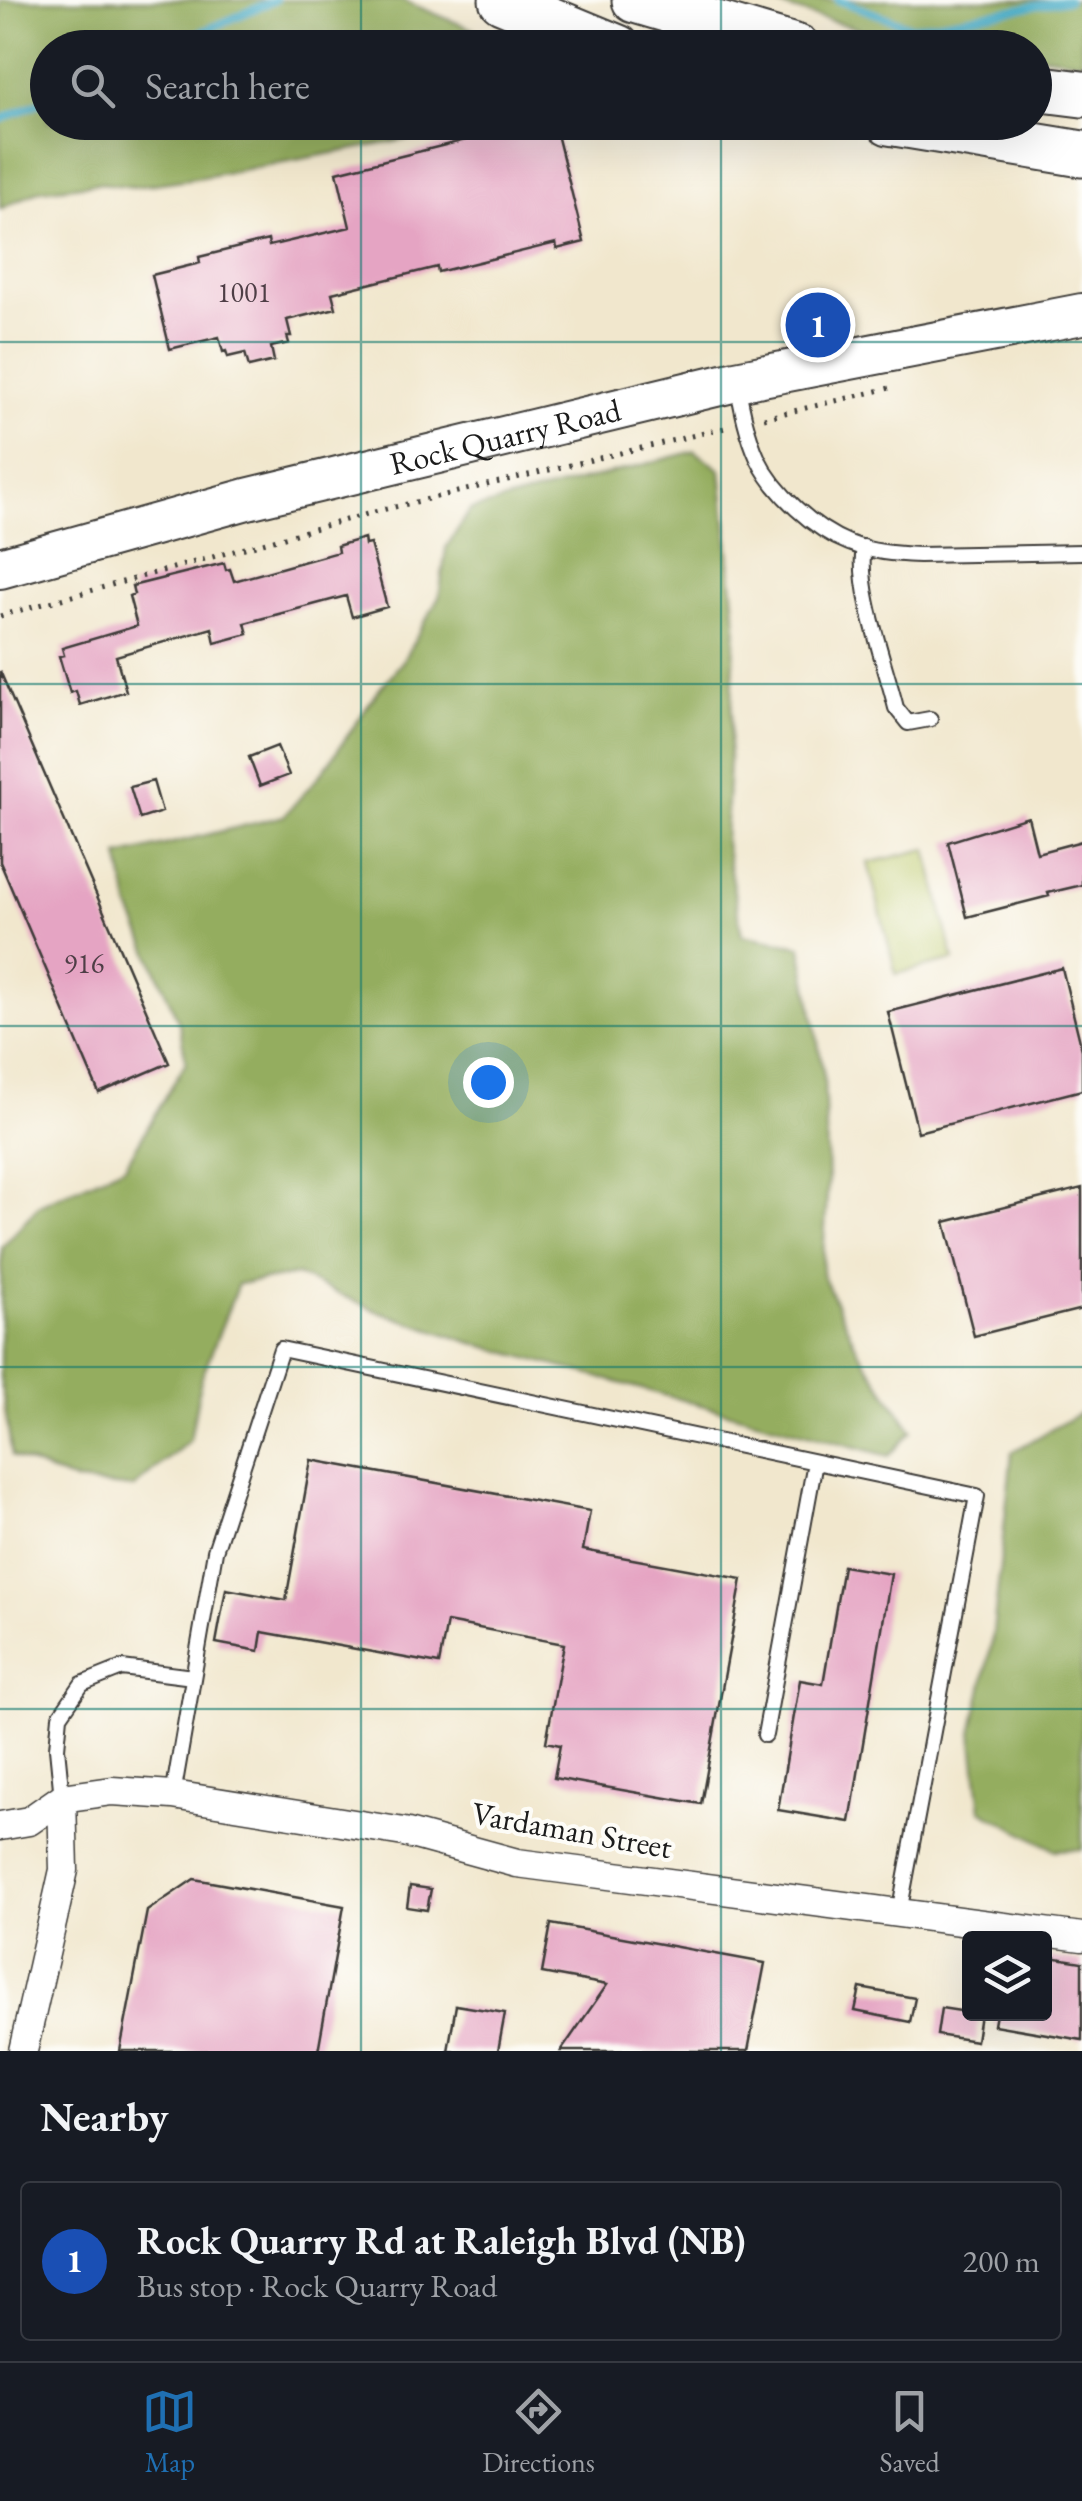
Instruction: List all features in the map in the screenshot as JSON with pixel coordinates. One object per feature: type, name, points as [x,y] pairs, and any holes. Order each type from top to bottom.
[{"type":"main road","points":[[502,0],[574,30]]},
{"type":"main road","points":[[635,0],[731,30]]},
{"type":"main road","points":[[1052,90],[1082,94]]},
{"type":"main road","points":[[989,140],[1078,156]]},
{"type":"main road","name":"Rock Quarry Road","points":[[1016,324],[1082,290]]},
{"type":"main road","name":"Rock Quarry Road","points":[[0,568],[248,500],[736,381],[1082,314]]},
{"type":"street","name":"Vardaman Street","points":[[0,1826],[30,1821],[62,1798],[112,1791],[174,1796],[404,1832],[517,1863],[1082,1937]]},
{"type":"street","points":[[23,2051],[64,1870],[62,1798]]},
{"type":"lane","points":[[736,381],[745,423],[760,463],[778,487],[824,528],[864,547],[919,555],[1082,552]]},
{"type":"lane","points":[[864,547],[864,582],[896,708],[908,723],[930,720]]},
{"type":"lane","points":[[174,1796],[215,1551],[281,1349],[977,1496],[899,1913]]},
{"type":"lane","points":[[765,1735],[814,1462]]},
{"type":"lane","points":[[62,1798],[57,1748],[60,1716],[82,1684],[122,1668],[193,1678]]},
{"type":"path","points":[[0,616],[378,512],[904,385]]},
{"type":"green space","points":[[0,0],[402,0],[474,30],[30,30],[30,140],[404,140],[134,187],[99,183],[40,190],[0,209]]},
{"type":"green space","points":[[758,0],[1082,0],[1082,61],[1052,57],[1052,30],[863,30]]},
{"type":"green space","points":[[695,451],[721,470],[736,622],[725,843],[742,935],[801,946],[824,1076],[828,1180],[822,1274],[858,1350],[912,1431],[889,1456],[472,1343],[377,1311],[297,1275],[238,1284],[201,1379],[190,1440],[133,1488],[76,1482],[12,1456],[0,1375],[2,1247],[39,1205],[125,1166],[186,1062],[179,1023],[130,908],[119,856],[284,816],[324,770],[402,662],[439,597],[446,548],[470,510]]},
{"type":"green space","points":[[927,849],[954,960],[896,974],[868,863]]},
{"type":"green space","points":[[1082,1412],[1082,1849],[1055,1850],[981,1810],[972,1733],[992,1642],[1012,1452]]},
{"type":"building","points":[[466,140],[558,140],[584,242],[557,249],[556,243],[438,272],[437,267],[332,293],[336,308],[287,320],[289,343],[271,347],[274,361],[249,367],[245,353],[228,357],[223,352],[219,337],[170,349],[152,275],[200,263],[199,257],[268,240],[269,246],[350,227],[337,172]]},
{"type":"building","points":[[364,538],[365,545],[370,544],[387,607],[352,617],[346,596],[245,623],[248,634],[215,643],[212,628],[116,656],[126,691],[80,705],[76,691],[70,693],[59,656],[64,655],[62,648],[137,626],[129,596],[134,594],[132,586],[224,563],[234,581],[338,552],[337,546]]},
{"type":"building","points":[[0,671],[169,1063],[99,1093],[0,862]]},
{"type":"building","points":[[277,746],[289,775],[260,786],[249,757]]},
{"type":"building","points":[[153,781],[162,812],[140,819],[130,787]]},
{"type":"building","points":[[1028,817],[1037,853],[1082,841],[1082,885],[967,917],[948,842]]},
{"type":"building","points":[[1062,968],[1082,1050],[1082,1090],[918,1132],[888,1012]]},
{"type":"building","points":[[1082,1188],[1082,1309],[974,1336],[945,1222]]},
{"type":"building","points":[[311,1460],[590,1511],[583,1550],[742,1579],[701,1804],[554,1778],[560,1745],[546,1742],[564,1644],[447,1622],[439,1664],[262,1632],[259,1651],[216,1643],[226,1589],[286,1600]]},
{"type":"building","points":[[843,1566],[891,1574],[850,1822],[778,1810],[800,1680],[823,1684]]},
{"type":"building","points":[[194,1879],[344,1906],[318,2051],[120,2051],[147,1911]]},
{"type":"building","points":[[410,1886],[431,1889],[427,1910],[407,1907]]},
{"type":"building","points":[[551,1924],[765,1963],[748,2051],[561,2051],[607,1985],[542,1973]]},
{"type":"building","points":[[1052,1957],[1082,1962],[1082,2040],[994,2025],[995,2021],[1052,2021]]},
{"type":"building","points":[[860,1988],[915,1998],[910,2022],[855,2011]]},
{"type":"building","points":[[456,2005],[505,2013],[498,2051],[448,2051]]},
{"type":"building","points":[[941,2008],[962,2011],[962,2021],[979,2021],[976,2041],[937,2035]]},
{"type":"waterway","points":[[206,30],[275,0]]},
{"type":"waterway","points":[[838,0],[913,27],[1068,0]]},
{"type":"waterway","points":[[0,120],[30,107]]},
{"type":"place","name":"Rock Quarry Rd at Raleigh Blvd (NB)","points":[[818,325]]}]
